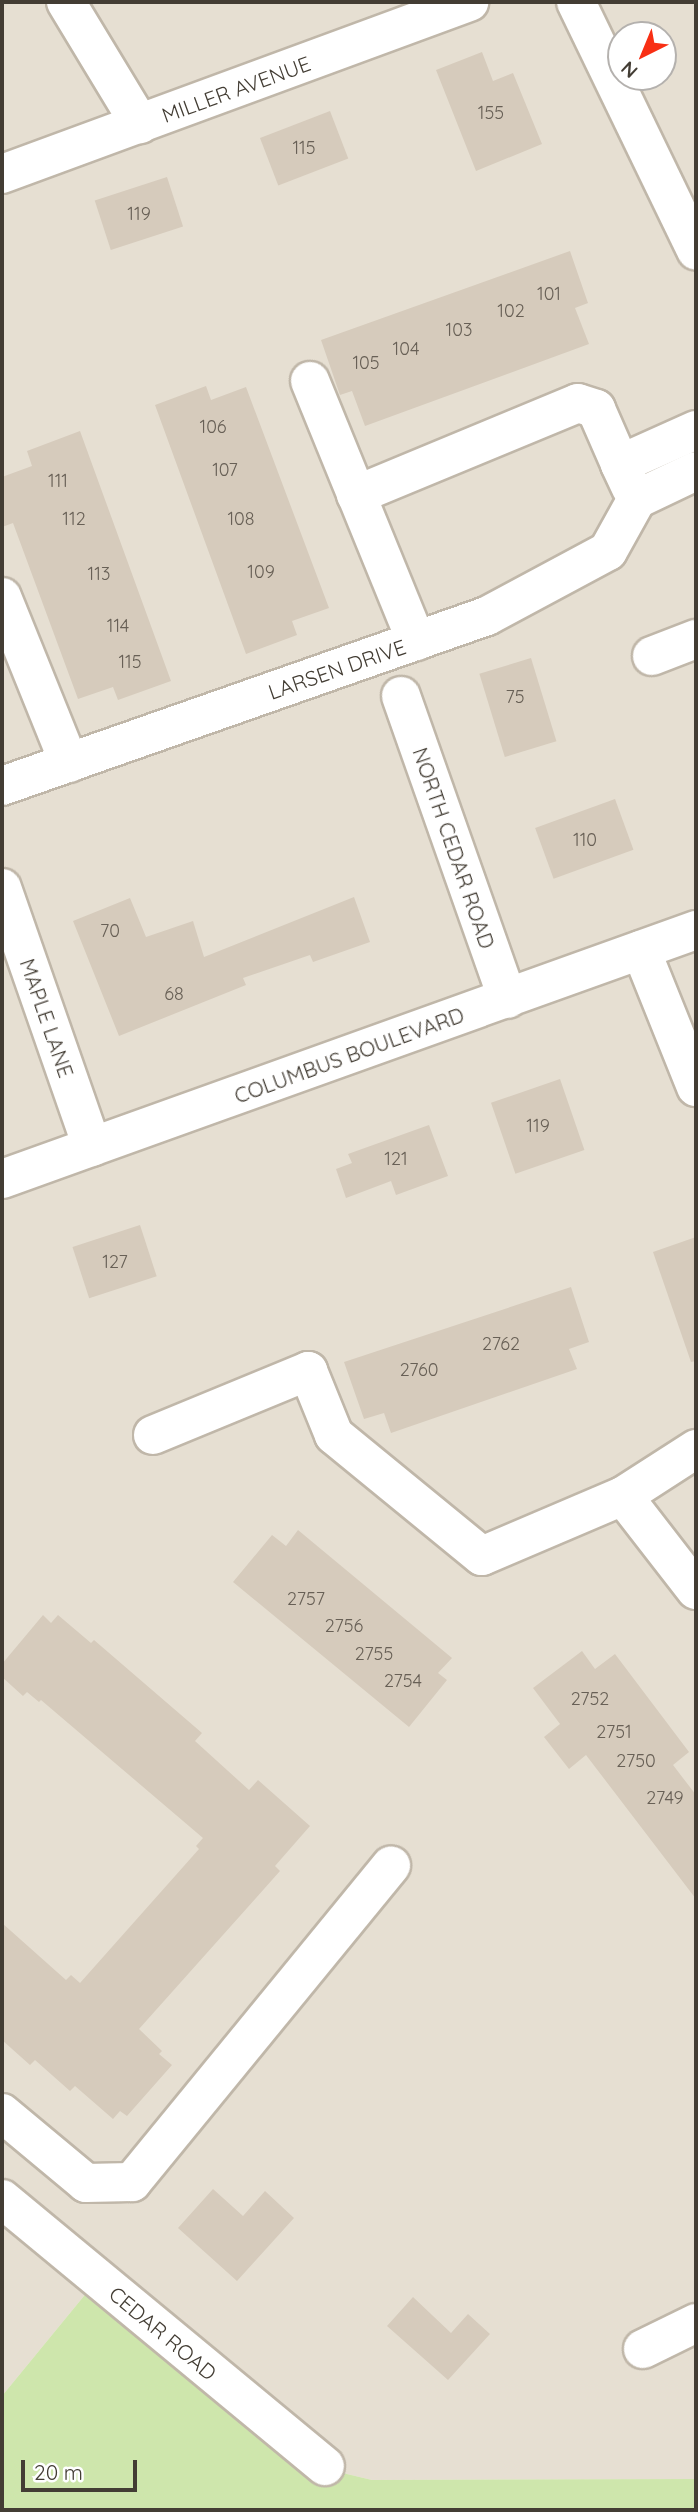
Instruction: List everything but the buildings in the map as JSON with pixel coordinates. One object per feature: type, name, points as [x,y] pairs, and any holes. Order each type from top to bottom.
[{"type":"street","points":[[66,2],[140,124]]},
{"type":"street","name":"MILLER AVENUE","points":[[2,174],[469,2]]},
{"type":"street","points":[[576,2],[685,195],[696,250]]},
{"type":"street","points":[[310,381],[416,641]]},
{"type":"street","points":[[356,495],[578,404],[596,409],[637,499],[696,471]]},
{"type":"street","points":[[620,464],[696,430]]},
{"type":"street","name":"LARSEN DRIVE","points":[[2,786],[487,617],[608,551],[637,499]]},
{"type":"street","points":[[5,613],[69,763]]},
{"type":"street","points":[[652,656],[696,639]]},
{"type":"street","name":"NORTH CEDAR ROAD","points":[[401,696],[508,999]]},
{"type":"street","name":"MAPLE LANE","points":[[2,888],[92,1147]]},
{"type":"street","name":"COLUMBUS BOULEVARD","points":[[2,1179],[696,930]]},
{"type":"street","points":[[641,950],[696,1087]]},
{"type":"street","points":[[153,1435],[308,1371],[334,1435],[482,1556],[623,1496],[696,1449]]},
{"type":"street","points":[[623,1496],[696,1590]]},
{"type":"street","points":[[2,2113],[86,2183],[132,2182],[391,1865]]},
{"type":"street","name":"CEDAR ROAD","points":[[2,2199],[325,2466]]},
{"type":"street","points":[[643,2349],[696,2323]]},
{"type":"shaded area","points":[[2,2],[696,2],[696,2479],[372,2480],[309,2465],[201,2390],[93,2285],[2,2396]]},
{"type":"green space","points":[[93,2285],[201,2390],[309,2465],[372,2480],[696,2479],[696,2510],[2,2510],[2,2396]]}]
